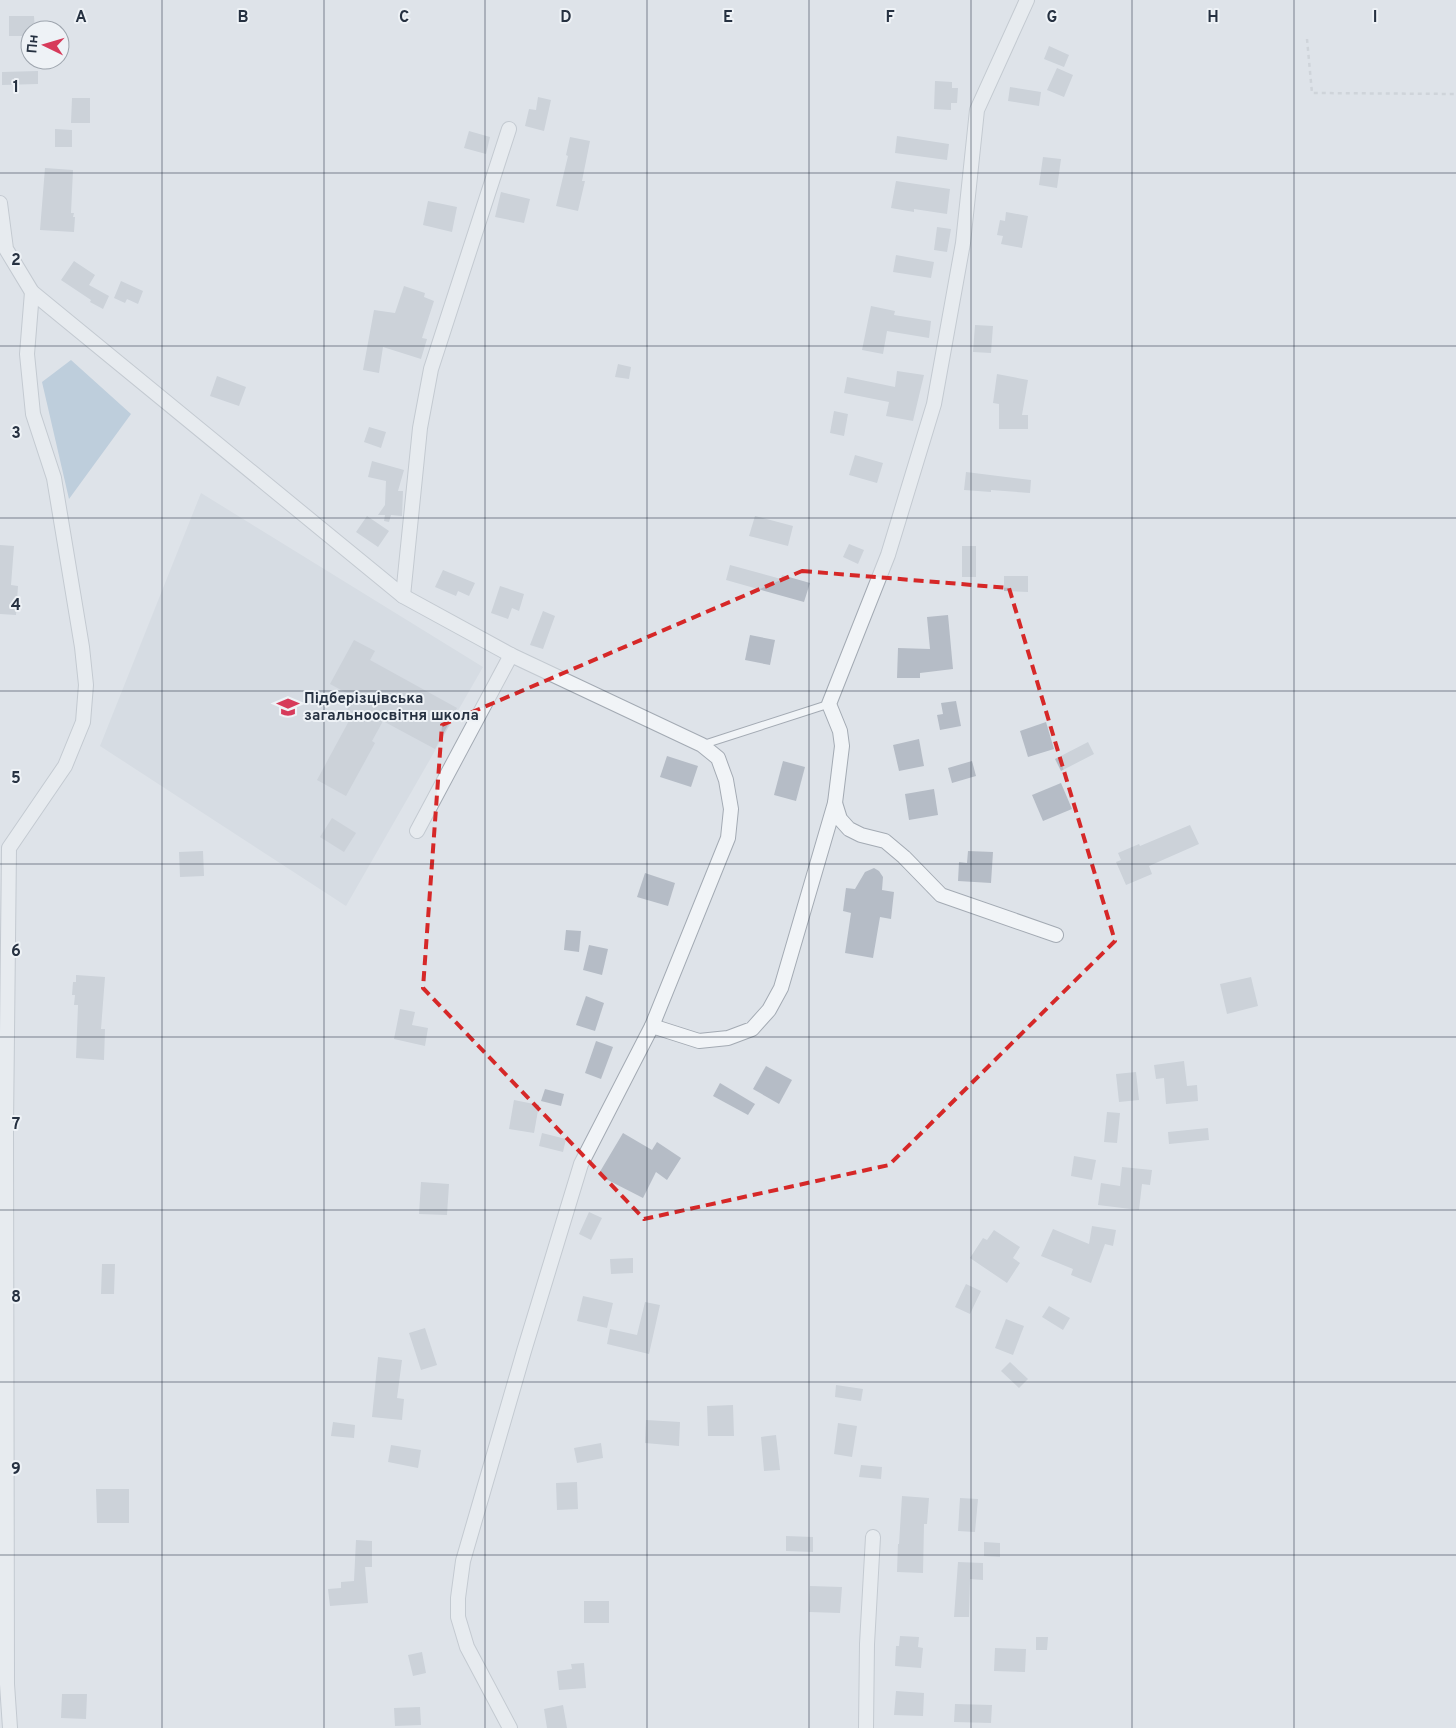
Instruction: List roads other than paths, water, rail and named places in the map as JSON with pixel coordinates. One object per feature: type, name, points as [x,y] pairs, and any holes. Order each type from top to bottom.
[{"type":"street","points":[[652,1026],[699,1041],[728,1038],[752,1029],[769,1010],[781,988],[835,803],[842,746],[840,731],[829,704],[888,555],[934,404],[963,243],[977,110],[1027,0]]},
{"type":"street","points":[[403,596],[420,428],[431,369],[509,129]]},
{"type":"street","points":[[0,203],[6,249],[32,292],[403,596],[511,655],[702,745],[718,758],[726,780],[730,809],[728,838],[652,1026],[581,1164],[463,1561],[458,1598],[458,1618],[467,1647],[510,1728]]},
{"type":"street","points":[[10,1728],[7,1684],[6,1167],[9,848],[65,766],[84,722],[86,685],[82,647],[54,478],[33,414],[27,354],[32,292]]},
{"type":"street","points":[[417,830],[511,655]]},
{"type":"street","points":[[835,803],[840,819],[848,829],[861,835],[885,841],[904,857],[941,895],[1056,935]]},
{"type":"street","points":[[866,1728],[867,1644],[873,1537]]},
{"type":"lane","points":[[702,745],[829,704]]},
{"type":"water","points":[[71,360],[131,414],[69,499],[42,382]]},
{"type":"place","name":"Підберізцівська загальноосвітня школа","points":[[288,707]]}]
